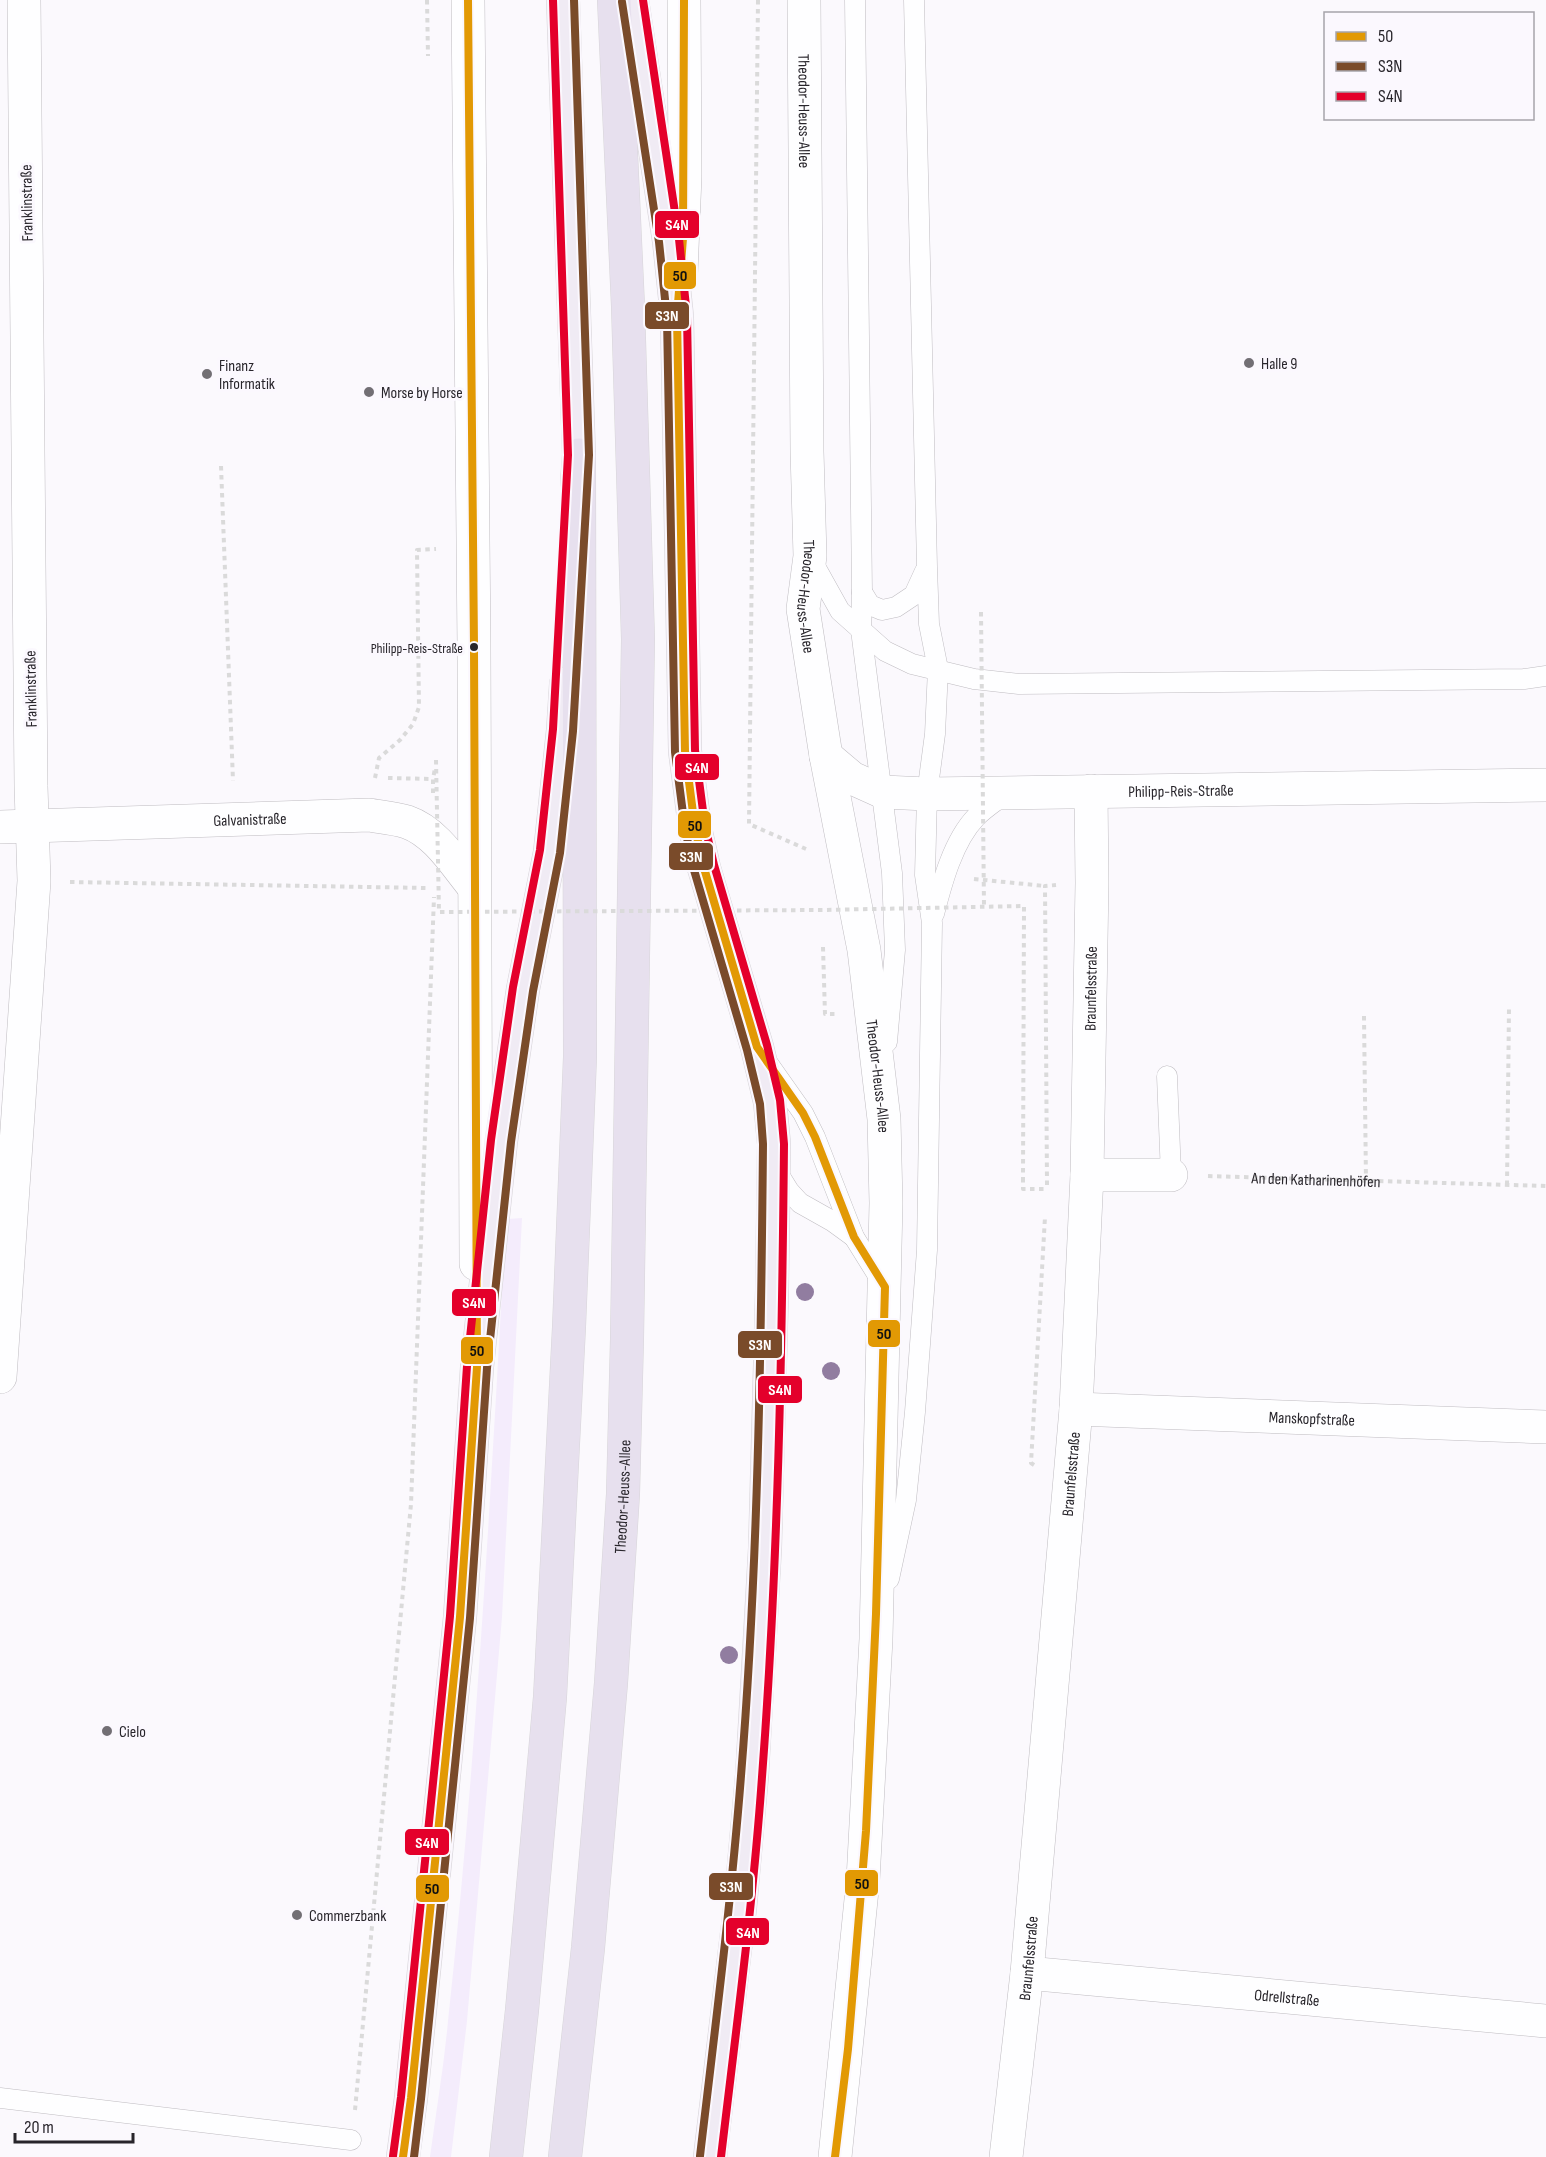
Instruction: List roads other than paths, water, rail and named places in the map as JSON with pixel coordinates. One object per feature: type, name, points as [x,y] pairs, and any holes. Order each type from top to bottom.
[{"type":"highway","name":"Theodor-Heuss-Allee","points":[[565,2157],[588,1948],[611,1683],[623,1494],[628,1327],[638,639],[628,318],[614,0]]},
{"type":"highway","points":[[506,2157],[522,2010],[550,1697],[569,1327],[580,1057],[579,454]]},
{"type":"main road","points":[[403,2157],[460,1617],[477,1367],[504,1118],[523,989],[550,852],[563,730],[579,454],[563,0]]},
{"type":"main road","points":[[632,0],[669,241],[677,317],[685,751],[695,828],[704,868],[757,1047],[770,1102],[774,1168],[765,1536],[752,1775],[741,1908],[710,2157]]},
{"type":"street","name":"Franklinstraße","points":[[0,1370],[34,881],[24,0]]},
{"type":"street","points":[[468,0],[477,1367]]},
{"type":"street","points":[[677,317],[684,196],[684,0]]},
{"type":"street","name":"Theodor-Heuss-Allee","points":[[804,0],[807,451],[810,556],[803,609],[826,756],[864,950],[884,1119],[885,1287],[876,1639],[863,1880],[835,2157]]},
{"type":"street","name":"Philipp-Reis-Straße","points":[[826,756],[852,778],[883,792],[927,794],[1546,785]]},
{"type":"street","name":"Braunfelsstraße","points":[[1006,2157],[1027,1973],[1076,1409],[1087,1175],[1092,883],[1091,791]]},
{"type":"street","name":"Galvanistraße","points":[[0,827],[369,815],[408,822],[437,843],[474,886]]},
{"type":"street","points":[[1087,1175],[1171,1175]]},
{"type":"street","name":"Manskopfstraße","points":[[1076,1409],[1546,1427]]},
{"type":"street","name":"Odrellstraße","points":[[1027,1973],[1546,2021]]},
{"type":"lane","points":[[855,0],[861,630],[892,873],[895,950],[889,1006],[884,1119]]},
{"type":"lane","points":[[876,1639],[906,1500],[927,1250],[932,923],[925,875],[927,794],[935,734],[938,669],[929,624],[914,0]]},
{"type":"lane","points":[[810,556],[840,611],[885,651],[912,664],[974,679],[1019,684],[1524,679],[1546,676]]},
{"type":"lane","points":[[862,592],[870,605],[882,610],[896,607],[914,595],[927,567]]},
{"type":"lane","points":[[932,923],[944,877],[961,840],[976,817],[1007,792]]},
{"type":"lane","points":[[757,1047],[803,1113],[815,1137],[854,1237],[885,1287]]},
{"type":"lane","points":[[1167,1076],[1171,1175]]},
{"type":"lane","points":[[774,1168],[800,1203],[832,1221],[854,1237]]},
{"type":"lane","points":[[0,2098],[351,2140]]},
{"type":"place","name":"Halle 9","points":[[1249,363]]},
{"type":"place","name":"Finanz Informatik","points":[[207,374]]},
{"type":"place","name":"Morse by Horse","points":[[369,392]]},
{"type":"place","name":"Philipp-Reis-Straße","points":[[474,647]]},
{"type":"place","name":"Cielo","points":[[107,1731]]},
{"type":"place","name":"Commerzbank","points":[[297,1915]]}]
